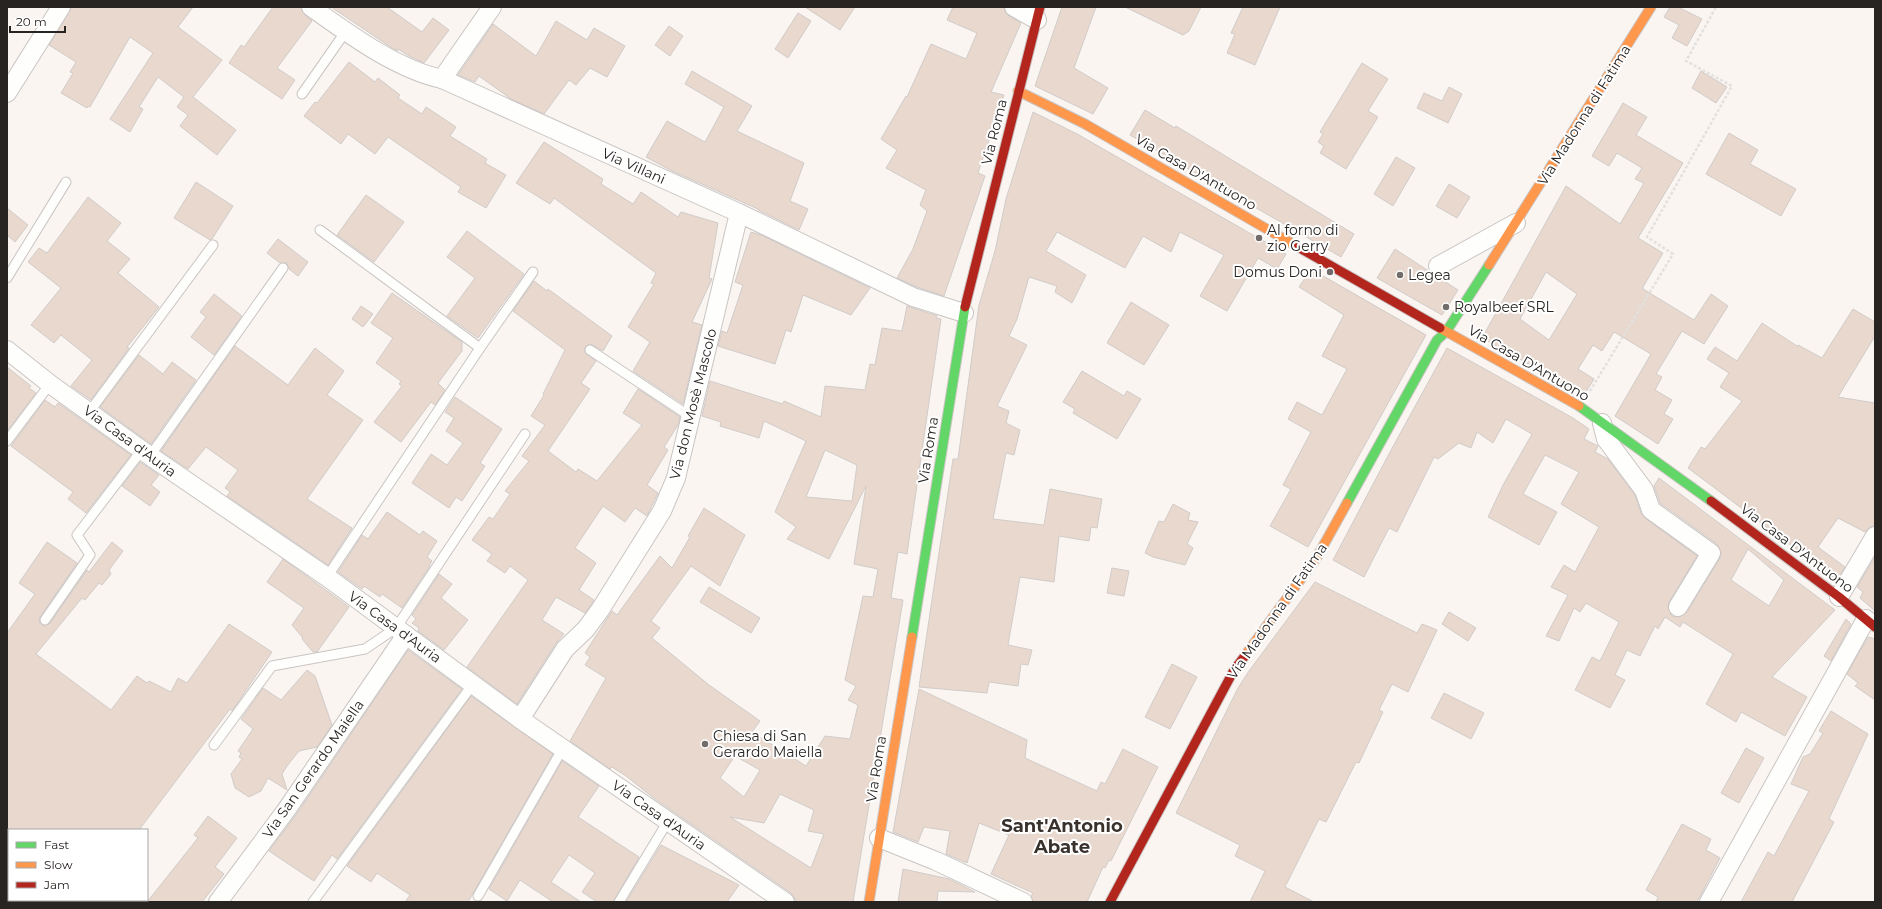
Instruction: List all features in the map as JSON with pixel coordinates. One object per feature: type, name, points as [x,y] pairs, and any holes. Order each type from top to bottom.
[{"type":"street","points":[[7,93],[61,7]]},
{"type":"street","name":"Via Villani","points":[[310,7],[406,68],[423,75],[442,79],[739,213],[913,297],[964,313]]},
{"type":"street","points":[[442,79],[492,7]]},
{"type":"street","points":[[1014,7],[1039,14]]},
{"type":"street","name":"Via Madonna di Fatima","points":[[1110,902],[1234,670],[1316,557],[1437,340],[1446,332],[1651,7]]},
{"type":"street","name":"Via Roma","points":[[869,902],[964,313],[1018,91],[1039,14]]},
{"type":"street","name":"Via Casa D'Antuono","points":[[1018,91],[1085,124],[1446,332],[1580,407],[1678,476],[1839,597],[1870,623]]},
{"type":"street","name":"Via don Mosè Mascolo","points":[[520,719],[565,649],[586,629],[600,610],[662,511],[676,478],[739,213]]},
{"type":"street","name":"Via Madonna di Fatima","points":[[1438,266],[1516,223]]},
{"type":"street","name":"Via Casa d'Auria","points":[[7,350],[50,384],[90,411],[146,453],[327,577],[520,719],[668,820],[784,902]]},
{"type":"street","points":[[1602,423],[1606,439],[1644,490],[1651,510],[1711,553],[1678,607]]},
{"type":"street","points":[[1839,597],[1875,536]]},
{"type":"street","points":[[1709,902],[1870,623]]},
{"type":"street","name":"Via San Gerardo Maiella","points":[[218,902],[287,809],[401,631]]},
{"type":"street","points":[[879,838],[936,861],[1023,902]]},
{"type":"lane","points":[[302,94],[346,31]]},
{"type":"lane","points":[[7,278],[66,182]]},
{"type":"lane","points":[[320,230],[480,348]]},
{"type":"lane","points":[[90,411],[213,245]]},
{"type":"lane","points":[[45,620],[90,555],[77,535],[146,453],[283,268]]},
{"type":"lane","points":[[327,577],[480,348],[533,272]]},
{"type":"lane","points":[[590,350],[691,417]]},
{"type":"lane","points":[[7,441],[50,384]]},
{"type":"lane","points":[[214,745],[272,666],[365,649],[401,631],[525,434]]},
{"type":"lane","points":[[313,902],[473,684]]},
{"type":"lane","points":[[478,896],[564,748]]},
{"type":"lane","points":[[619,902],[668,820]]},
{"type":"path","points":[[1580,407],[1673,254],[1647,236],[1732,86],[1686,61],[1716,7]]},
{"type":"building","points":[[72,7],[193,7],[178,27],[222,60],[193,97],[236,130],[217,155],[180,126],[188,115],[177,107],[184,97],[158,77],[139,107],[143,109],[130,132],[110,119],[153,53],[130,37],[90,107],[88,106],[87,108],[61,93],[73,73],[70,72],[76,62],[49,45]]},
{"type":"building","points":[[273,7],[301,7],[305,15],[312,21],[277,68],[295,80],[282,99],[229,63],[241,45],[244,47]]},
{"type":"building","points":[[331,7],[387,7],[422,32],[433,18],[449,30],[424,63],[398,49],[397,51]]},
{"type":"building","points":[[805,7],[855,7],[840,30]]},
{"type":"building","points":[[953,7],[1004,7],[1005,12],[1009,16],[1021,23],[991,92],[1004,95],[978,173],[985,176],[944,296],[917,287],[897,278],[913,249],[927,211],[920,205],[926,190],[886,168],[897,150],[881,139],[906,96],[907,97],[931,44],[966,59],[977,33],[947,20]]},
{"type":"building","points":[[1062,7],[1096,7],[1074,68],[1108,88],[1093,114],[1035,86]]},
{"type":"building","points":[[1125,7],[1201,7],[1189,31],[1183,35]]},
{"type":"building","points":[[1243,7],[1280,7],[1255,65],[1227,53],[1235,34],[1231,33]]},
{"type":"building","points":[[1670,7],[1678,7],[1702,19],[1687,46],[1672,38],[1679,25],[1664,17]]},
{"type":"building","points":[[798,13],[811,21],[788,58],[775,49]]},
{"type":"building","points":[[556,21],[587,40],[594,28],[625,46],[607,77],[590,68],[576,85],[569,80],[544,114],[511,99],[479,76],[475,82],[458,75],[493,24],[536,56]]},
{"type":"building","points":[[669,26],[683,36],[670,56],[655,45]]},
{"type":"building","points":[[349,62],[375,82],[378,78],[400,95],[398,98],[422,114],[426,107],[456,127],[450,136],[487,159],[485,163],[506,175],[486,208],[458,192],[461,187],[388,137],[375,154],[348,134],[341,144],[304,116],[315,102],[317,103]]},
{"type":"building","points":[[1362,63],[1388,79],[1368,111],[1378,117],[1346,169],[1320,153],[1324,146],[1318,142],[1323,134],[1320,132]]},
{"type":"building","points":[[692,71],[752,106],[737,131],[804,163],[790,201],[808,209],[799,230],[758,209],[672,171],[646,157],[667,121],[705,142],[724,107],[685,84]]},
{"type":"building","points":[[1701,71],[1727,87],[1716,103],[1692,88]]},
{"type":"building","points":[[1449,87],[1462,94],[1448,123],[1417,108],[1424,93],[1442,101]]},
{"type":"building","points":[[1623,103],[1647,117],[1636,135],[1683,163],[1638,238],[1663,253],[1643,289],[1694,320],[1711,294],[1728,306],[1704,344],[1682,331],[1656,374],[1662,377],[1655,390],[1672,400],[1664,414],[1673,419],[1658,444],[1615,416],[1651,354],[1614,332],[1602,351],[1593,345],[1578,369],[1594,379],[1584,395],[1482,338],[1566,186],[1620,224],[1644,183],[1635,179],[1642,168],[1617,153],[1609,166],[1592,156]],"holes":[[[1546,272],[1577,294],[1549,340],[1520,319]]]},
{"type":"building","points":[[1145,110],[1175,128],[1176,126],[1354,234],[1341,257],[1130,135]]},
{"type":"building","points":[[1033,112],[1079,135],[1286,254],[1277,269],[1258,258],[1227,311],[1200,296],[1224,255],[1180,232],[1171,252],[1143,236],[1125,268],[1057,232],[1046,251],[1086,275],[1072,303],[1055,292],[1057,286],[1029,277],[1017,319],[1009,336],[1027,345],[997,406],[1009,411],[1006,423],[1020,430],[1014,455],[1006,453],[993,519],[1044,525],[1050,489],[1102,499],[1097,528],[1091,527],[1089,541],[1059,536],[1054,582],[1020,577],[1008,645],[1032,650],[1028,665],[1021,664],[1018,686],[989,682],[987,693],[919,687],[953,459],[958,459],[979,305],[995,251],[1006,199]]},
{"type":"building","points":[[1729,133],[1758,150],[1750,164],[1796,189],[1781,216],[1706,174]]},
{"type":"building","points":[[544,142],[603,179],[601,184],[633,204],[641,192],[678,217],[681,212],[718,223],[709,278],[712,279],[692,322],[702,325],[683,404],[633,371],[650,342],[628,327],[654,284],[651,283],[656,273],[554,198],[550,204],[516,183]]},
{"type":"building","points":[[1396,157],[1415,168],[1393,206],[1374,194]]},
{"type":"building","points":[[196,182],[233,206],[210,240],[174,218]]},
{"type":"building","points":[[1449,184],[1470,197],[1457,218],[1436,206]]},
{"type":"building","points":[[366,195],[404,222],[374,262],[337,235]]},
{"type":"building","points":[[88,197],[121,223],[107,241],[130,259],[118,273],[159,307],[127,347],[129,348],[91,400],[71,386],[92,360],[61,335],[54,343],[31,325],[61,288],[28,262],[39,248],[47,253]]},
{"type":"building","points":[[7,208],[28,225],[15,242],[7,235]]},
{"type":"building","points":[[467,231],[524,274],[478,338],[447,316],[475,278],[447,257]]},
{"type":"building","points":[[751,232],[761,235],[870,288],[851,315],[803,295],[791,332],[786,330],[775,364],[718,346],[722,331],[727,333],[743,285],[735,282]]},
{"type":"building","points":[[278,239],[308,262],[298,276],[289,269],[287,263],[280,263],[267,253]]},
{"type":"building","points":[[1395,249],[1458,290],[1442,315],[1377,278]]},
{"type":"building","points":[[1311,269],[1426,335],[1308,547],[1270,526],[1291,489],[1283,485],[1311,432],[1288,419],[1297,402],[1322,415],[1347,369],[1322,356],[1344,315],[1299,287]]},
{"type":"building","points":[[534,281],[547,291],[548,289],[612,336],[603,351],[591,344],[585,347],[585,353],[596,361],[581,383],[590,389],[548,451],[576,472],[578,469],[597,481],[642,425],[623,413],[638,389],[680,417],[678,425],[664,447],[668,450],[647,485],[658,493],[647,516],[635,508],[625,522],[603,506],[575,548],[596,563],[579,590],[594,600],[585,613],[556,597],[542,620],[564,634],[556,643],[517,704],[467,667],[528,580],[510,566],[505,573],[487,561],[492,554],[472,540],[489,517],[493,519],[510,494],[505,491],[529,461],[522,456],[545,425],[531,416],[544,395],[543,394],[565,350],[513,311]]},
{"type":"building","points":[[392,293],[462,342],[462,351],[438,383],[445,390],[435,405],[431,402],[401,442],[374,422],[402,386],[399,384],[401,381],[376,363],[393,338],[371,323]]},
{"type":"building","points":[[214,294],[242,316],[214,355],[191,337],[206,317],[200,312]]},
{"type":"building","points":[[1131,302],[1169,325],[1144,365],[1107,343]]},
{"type":"building","points":[[361,306],[373,314],[363,327],[352,319]]},
{"type":"building","points":[[907,306],[937,316],[936,318],[941,319],[907,554],[898,552],[891,598],[903,600],[853,902],[797,902],[791,893],[655,799],[626,776],[612,767],[610,769],[570,741],[606,678],[585,665],[590,657],[585,653],[612,611],[617,615],[660,556],[672,568],[690,537],[688,536],[704,508],[745,535],[720,586],[691,566],[651,621],[660,628],[652,638],[709,685],[760,721],[752,732],[806,766],[825,736],[850,739],[858,705],[848,700],[856,686],[845,680],[863,596],[873,597],[878,569],[854,564],[866,486],[829,559],[787,539],[796,527],[775,512],[806,441],[764,421],[759,438],[720,426],[721,422],[702,416],[710,381],[783,404],[784,401],[821,417],[825,386],[865,390],[870,364],[875,365],[882,328],[902,331]],"holes":[[[825,450],[857,465],[852,501],[806,497]],[[735,756],[760,770],[744,797],[720,778]],[[780,794],[814,810],[808,831],[824,834],[811,868],[730,817],[764,823]]]},
{"type":"building","points":[[1853,309],[1875,322],[1875,336],[1838,397],[1875,403],[1875,526],[1870,527],[1865,532],[1838,518],[1818,547],[1845,567],[1837,580],[1688,468],[1701,447],[1705,449],[1742,401],[1720,387],[1729,373],[1707,359],[1715,347],[1737,361],[1762,323],[1797,346],[1798,345],[1822,358]]},
{"type":"building","points":[[235,346],[288,385],[315,348],[344,371],[327,395],[363,420],[307,499],[352,528],[328,565],[227,496],[230,492],[225,488],[238,470],[206,447],[188,469],[161,451]]},
{"type":"building","points":[[1447,348],[1573,418],[1589,429],[1584,439],[1598,446],[1595,452],[1608,459],[1635,495],[1641,513],[1645,518],[1697,556],[1669,602],[1668,607],[1672,616],[1678,617],[1687,612],[1720,558],[1721,553],[1717,544],[1660,503],[1654,486],[1659,478],[1835,610],[1772,677],[1807,697],[1785,736],[1741,712],[1736,722],[1706,704],[1733,654],[1683,622],[1680,627],[1665,617],[1658,629],[1655,626],[1640,656],[1627,650],[1615,675],[1625,680],[1610,708],[1575,690],[1592,657],[1600,661],[1619,622],[1586,603],[1580,612],[1574,608],[1559,641],[1546,636],[1568,595],[1551,587],[1564,565],[1575,572],[1599,527],[1561,504],[1579,472],[1545,455],[1523,494],[1557,512],[1539,545],[1488,517],[1503,485],[1532,434],[1506,419],[1493,443],[1477,432],[1471,448],[1459,443],[1438,459],[1434,457],[1397,532],[1389,528],[1364,577],[1333,560]],"holes":[[[1748,549],[1784,580],[1769,606],[1731,580]]]},
{"type":"building","points":[[139,355],[163,374],[172,362],[196,380],[151,444],[100,407]]},
{"type":"building","points":[[7,367],[31,386],[29,388],[36,393],[7,431]]},
{"type":"building","points":[[1082,371],[1124,396],[1127,391],[1141,399],[1117,439],[1073,413],[1075,409],[1063,402]]},
{"type":"building","points":[[455,397],[502,429],[480,463],[485,466],[462,501],[456,497],[449,508],[412,483],[431,454],[447,465],[463,443],[446,431],[454,418],[445,412]]},
{"type":"building","points":[[45,400],[55,407],[58,403],[131,455],[86,513],[68,499],[73,492],[11,446]]},
{"type":"building","points":[[140,462],[159,475],[151,485],[160,492],[150,506],[122,486]]},
{"type":"building","points":[[1173,504],[1190,513],[1188,520],[1198,522],[1187,544],[1193,548],[1185,565],[1153,557],[1145,553],[1159,521],[1164,522]]},
{"type":"building","points":[[387,512],[420,535],[423,531],[437,541],[427,557],[432,561],[430,566],[402,608],[382,594],[380,597],[364,586],[362,589],[338,572],[362,535],[368,539]]},
{"type":"building","points":[[47,542],[77,563],[40,617],[39,622],[44,626],[50,623],[87,570],[89,572],[112,542],[123,551],[109,570],[111,574],[102,585],[99,583],[85,600],[82,598],[36,654],[111,710],[137,676],[147,683],[149,681],[171,692],[178,678],[187,683],[229,624],[272,652],[232,711],[230,709],[140,829],[7,830],[7,633],[35,594],[19,583]]},
{"type":"building","points":[[1875,557],[1875,611],[1860,598],[1863,592],[1857,587]]},
{"type":"building","points":[[283,559],[349,607],[317,652],[313,652],[292,625],[304,608],[267,582]]},
{"type":"building","points":[[1112,568],[1129,571],[1124,596],[1107,593]]},
{"type":"building","points":[[439,574],[452,584],[441,598],[468,620],[444,650],[418,631],[419,628],[412,623],[416,619],[412,615]]},
{"type":"building","points":[[1315,582],[1417,633],[1422,624],[1437,630],[1408,692],[1392,684],[1379,710],[1383,712],[1359,763],[1356,762],[1326,822],[1319,819],[1285,887],[1314,902],[1250,902],[1265,871],[1235,856],[1240,845],[1176,813],[1238,688]]},
{"type":"building","points":[[709,587],[760,618],[751,633],[700,602]]},
{"type":"building","points":[[1449,612],[1476,628],[1468,641],[1442,624]]},
{"type":"building","points":[[1846,619],[1851,624],[1831,661],[1824,656]]},
{"type":"building","points":[[1868,637],[1875,639],[1875,700],[1855,686],[1858,683],[1847,674]]},
{"type":"building","points":[[408,650],[462,689],[337,859],[332,855],[314,881],[269,851],[296,815]]},
{"type":"building","points":[[1172,664],[1197,677],[1170,729],[1145,717]]},
{"type":"building","points":[[307,670],[315,676],[332,725],[317,747],[299,751],[287,766],[282,774],[287,790],[268,778],[261,791],[249,797],[235,788],[231,774],[242,759],[239,757],[241,753],[238,751],[253,729],[241,719],[263,688],[281,700]]},
{"type":"building","points":[[919,689],[1027,740],[1025,758],[1097,791],[1101,782],[1105,784],[1123,749],[1158,767],[1111,861],[1109,860],[1105,868],[1103,867],[1087,902],[1033,902],[1031,896],[1033,893],[991,874],[1009,835],[979,823],[967,863],[946,854],[950,831],[924,827],[918,842],[893,832]]},
{"type":"building","points":[[1444,693],[1484,713],[1471,739],[1431,718]]},
{"type":"building","points":[[471,696],[553,754],[468,902],[405,902],[410,895],[377,873],[371,882],[347,866]]},
{"type":"building","points":[[1831,711],[1868,734],[1829,819],[1834,822],[1792,902],[1741,902],[1768,852],[1774,856],[1809,791],[1791,784],[1803,757],[1810,754],[1823,733],[1819,731]]},
{"type":"building","points":[[1746,748],[1764,758],[1739,803],[1721,793]]},
{"type":"building","points":[[562,761],[599,786],[578,817],[639,857],[613,902],[597,902],[582,892],[595,873],[569,855],[551,882],[581,902],[553,902],[520,880],[507,901],[489,889]]},
{"type":"building","points":[[208,816],[237,838],[215,867],[224,874],[202,902],[147,902],[198,838],[194,835]]},
{"type":"building","points":[[1682,824],[1711,839],[1706,850],[1720,858],[1697,902],[1656,902],[1658,897],[1646,890]]},
{"type":"building","points":[[661,845],[739,885],[727,902],[626,902]]},
{"type":"building","points":[[903,869],[949,879],[975,892],[938,891],[937,902],[898,902]]},
{"type":"traffic: fast","points":[[1347,503],[1437,340],[1446,332],[1489,265]]},
{"type":"traffic: fast","points":[[912,637],[965,307]]},
{"type":"traffic: fast","points":[[1579,406],[1711,501]]},
{"type":"traffic: slow","points":[[1489,265],[1651,7]]},
{"type":"traffic: slow","points":[[1018,91],[1085,124],[1298,247]]},
{"type":"traffic: slow","points":[[1440,328],[1579,406]]},
{"type":"traffic: slow","points":[[1244,657],[1317,557],[1347,503]]},
{"type":"traffic: slow","points":[[869,902],[912,637]]},
{"type":"traffic: jam","points":[[965,307],[1040,7]]},
{"type":"traffic: jam","points":[[1298,247],[1440,328]]},
{"type":"traffic: jam","points":[[1711,501],[1839,597],[1875,627]]},
{"type":"traffic: jam","points":[[1110,902],[1234,670],[1244,657]]},
{"type":"place","name":"Al forno di zio Gerry","points":[[1259,238]]},
{"type":"place","name":"Domus Doni","points":[[1330,272]]},
{"type":"place","name":"Legea","points":[[1400,275]]},
{"type":"place","name":"Royalbeef SRL","points":[[1446,307]]},
{"type":"place","name":"Chiesa di San Gerardo Maiella","points":[[705,744]]},
{"type":"district","name":"Sant'Antonio Abate","points":[[1062,836]]}]
